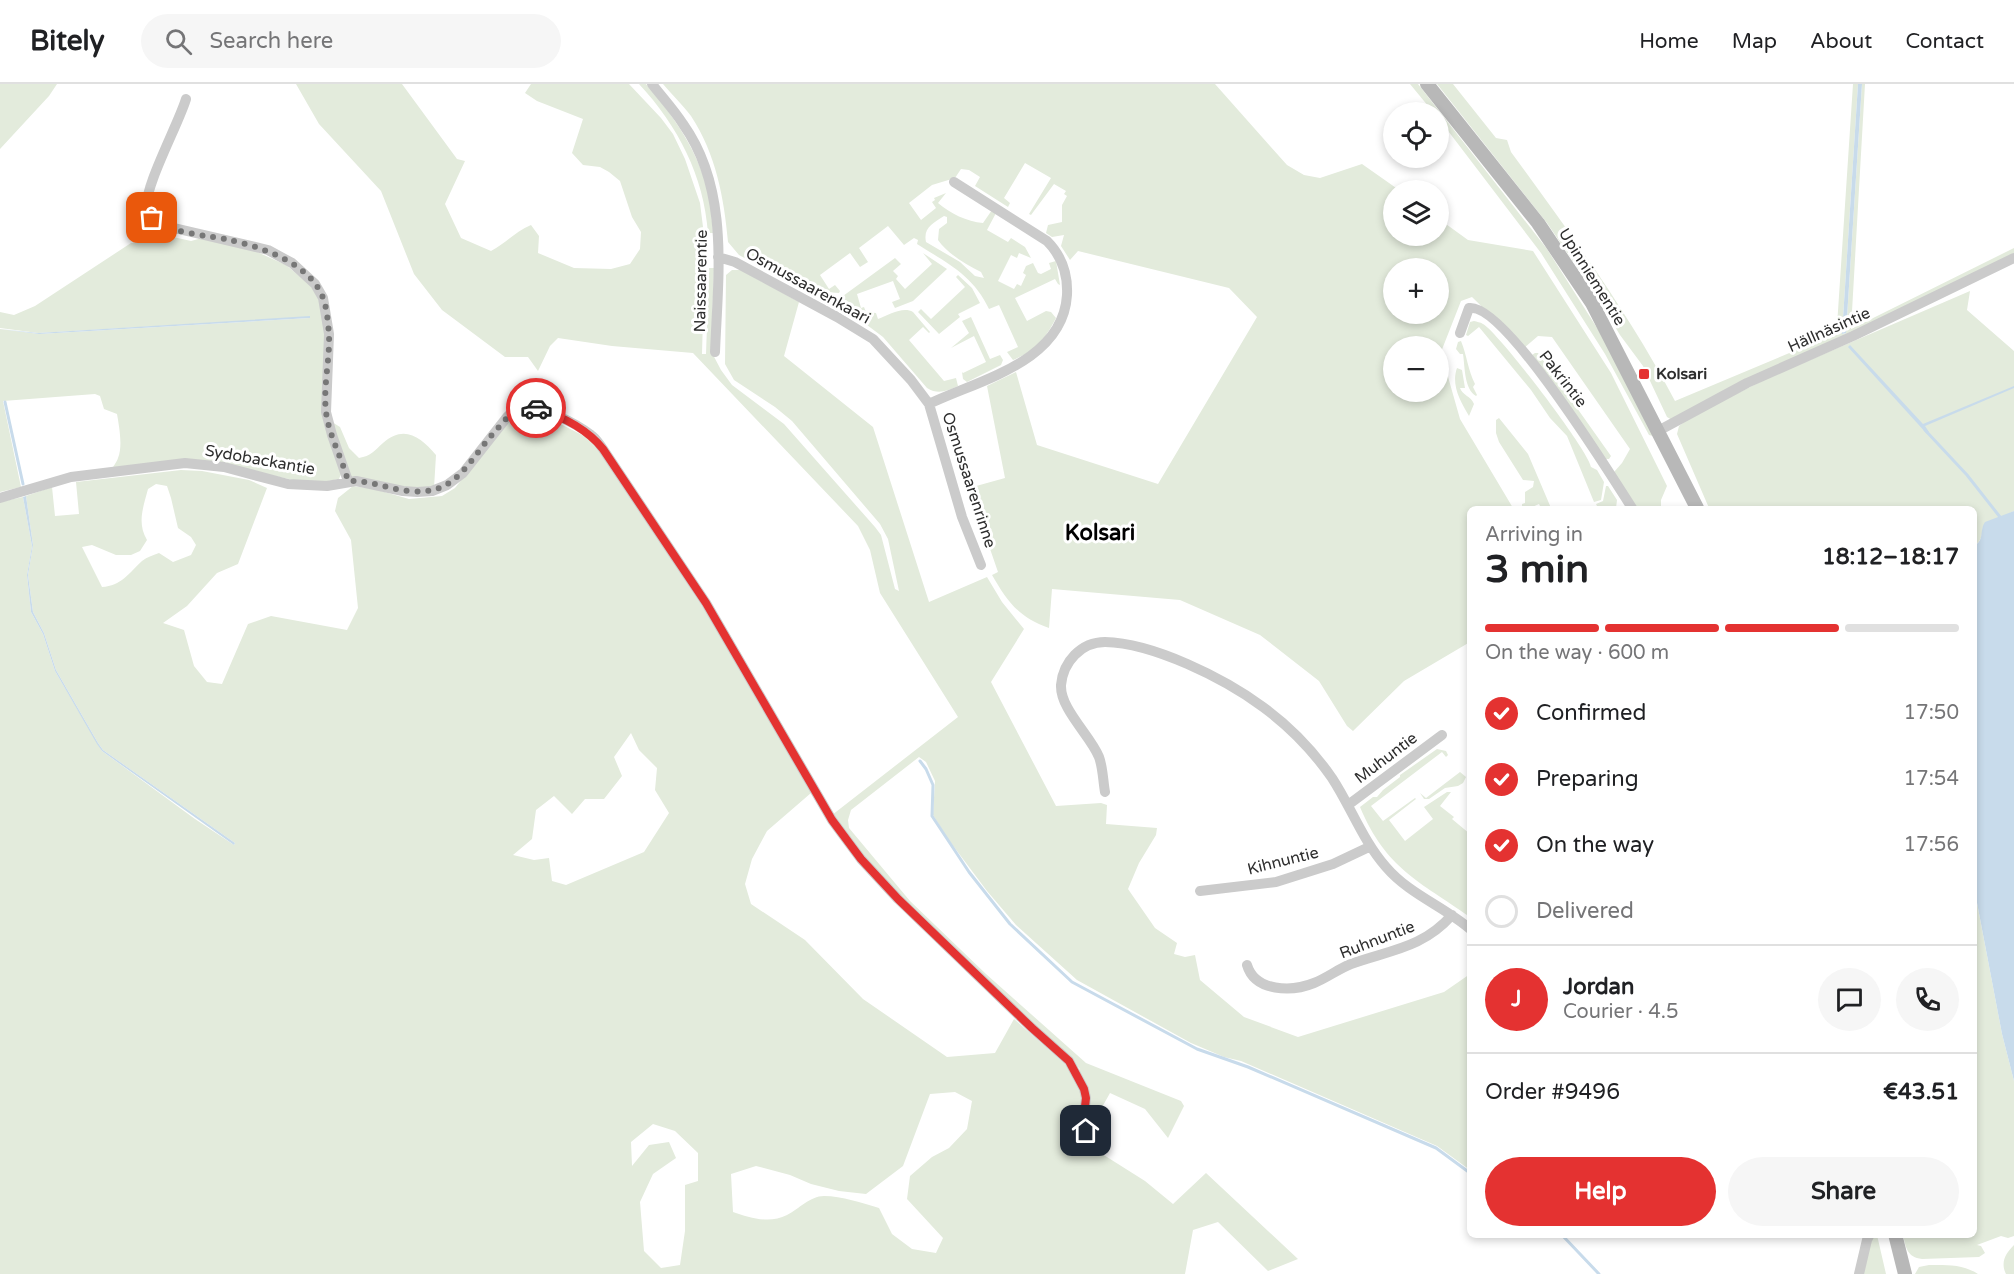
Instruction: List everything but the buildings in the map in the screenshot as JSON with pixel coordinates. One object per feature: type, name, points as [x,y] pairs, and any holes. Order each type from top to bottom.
[{"type":"main road","name":"Upinniementie","points":[[1428,84],[1538,223],[1571,270],[1608,333],[1696,506]]},
{"type":"main road","points":[[1896,1238],[1905,1274]]},
{"type":"street","name":"Naissaarentie","points":[[652,84],[684,125],[703,161],[710,183],[718,226],[715,352]]},
{"type":"street","points":[[186,99],[153,180],[148,197],[149,214],[157,224],[268,250],[292,263],[315,284],[323,298],[329,334],[326,412],[348,481]]},
{"type":"street","points":[[929,404],[1026,360],[1056,333],[1067,301],[1068,286],[1065,268],[1058,251],[1047,241],[954,182]]},
{"type":"street","name":"Osmussaarenkaari","points":[[718,256],[735,262],[873,339],[911,380],[929,404]]},
{"type":"street","name":"Hällnäsintie","points":[[1658,431],[1747,383],[1836,344],[2014,258]]},
{"type":"street","name":"Pakrintie","points":[[1460,333],[1469,308],[1480,309],[1500,326],[1579,424],[1631,506]]},
{"type":"street","name":"Osmussaarenrinne","points":[[929,404],[962,517],[981,565]]},
{"type":"street","name":"Sydobackantie","points":[[0,498],[71,477],[185,463],[224,467],[288,484],[327,486],[348,481],[417,492],[447,485],[463,473],[513,411],[519,408],[538,409],[593,436],[706,603],[832,820],[861,859],[898,899],[1069,1061],[1084,1089],[1086,1098],[1083,1124],[1091,1137],[1103,1146]]},
{"type":"street","points":[[1105,792],[1098,756],[1061,692],[1062,676],[1067,665],[1081,647],[1098,642],[1114,642],[1138,647],[1180,661],[1233,688],[1263,707],[1289,729],[1331,777],[1348,804],[1369,846],[1386,867],[1405,886],[1467,927]]},
{"type":"street","name":"Muhuntie","points":[[1348,804],[1442,735]]},
{"type":"street","name":"Kihnuntie","points":[[1200,891],[1284,880],[1333,864],[1369,846]]},
{"type":"street","name":"Ruhnuntie","points":[[1247,965],[1254,978],[1269,986],[1303,987],[1316,983],[1347,966],[1411,946],[1432,934],[1452,915]]},
{"type":"street","points":[[1859,1274],[1868,1238]]},
{"type":"green space","points":[[0,84],[57,84],[49,96],[0,149]]},
{"type":"green space","points":[[296,84],[402,84],[457,159],[465,161],[445,204],[461,238],[491,251],[531,225],[539,236],[538,253],[574,268],[611,269],[630,264],[640,249],[641,232],[632,217],[620,181],[600,167],[583,165],[572,153],[583,119],[537,101],[525,93],[531,84],[629,84],[673,134],[685,159],[700,203],[705,243],[702,354],[706,354],[709,268],[714,268],[711,351],[721,370],[732,385],[784,424],[875,527],[881,535],[895,589],[899,591],[888,539],[880,524],[792,421],[734,380],[725,364],[726,275],[732,270],[741,270],[799,302],[784,356],[873,427],[929,602],[987,577],[1002,602],[1024,629],[991,682],[1056,806],[1101,803],[1107,805],[1106,824],[1157,828],[1156,835],[1139,863],[1128,889],[1155,928],[1177,943],[1174,954],[1185,957],[1195,955],[1200,980],[1244,1017],[1298,1037],[1444,992],[1467,976],[1467,1168],[1437,1146],[1241,1061],[1224,1057],[1191,1043],[1077,980],[1016,925],[948,839],[933,815],[935,781],[926,762],[919,757],[851,810],[848,820],[849,828],[910,901],[986,974],[1086,1063],[1181,1101],[1184,1106],[1168,1138],[1145,1109],[1110,1093],[1096,1118],[1099,1152],[1145,1181],[1173,1204],[1206,1173],[1298,1259],[1268,1271],[1218,1222],[1193,1230],[1185,1274],[0,1274],[0,502],[23,497],[32,546],[27,575],[31,612],[43,634],[55,671],[102,751],[195,819],[234,845],[235,843],[103,750],[56,670],[44,633],[33,612],[28,575],[33,545],[26,496],[52,487],[55,516],[79,514],[76,482],[181,470],[202,471],[249,480],[267,488],[238,564],[217,573],[187,606],[163,623],[184,630],[194,666],[207,682],[222,684],[248,624],[271,616],[347,630],[358,608],[351,540],[335,511],[338,498],[353,486],[374,489],[409,499],[442,496],[455,488],[512,416],[526,412],[539,413],[588,438],[601,452],[706,612],[811,793],[767,831],[752,859],[745,884],[751,904],[805,940],[863,999],[947,1057],[995,1053],[1014,1019],[1075,1073],[1080,1069],[876,873],[832,815],[958,717],[880,593],[870,550],[858,526],[693,353],[612,346],[558,338],[550,346],[538,371],[528,357],[505,357],[442,310],[414,274],[381,191],[319,124]],"holes":[[[156,484],[167,486],[178,528],[191,537],[196,545],[191,555],[173,562],[159,553],[142,561],[120,581],[102,587],[82,547],[92,545],[116,555],[131,555],[140,551],[147,540],[142,528],[143,509],[148,489]],[[631,733],[639,750],[657,768],[655,790],[669,813],[644,852],[566,885],[552,881],[549,858],[534,860],[513,855],[532,839],[536,810],[554,796],[572,814],[585,799],[604,799],[622,776],[614,757]],[[955,1092],[972,1101],[967,1129],[949,1148],[932,1157],[910,1176],[907,1199],[943,1238],[936,1253],[912,1249],[892,1234],[879,1208],[845,1198],[819,1197],[809,1200],[787,1215],[767,1220],[733,1212],[731,1174],[756,1166],[790,1175],[811,1184],[839,1191],[866,1194],[903,1166],[930,1094]],[[653,1124],[675,1131],[698,1153],[698,1181],[685,1185],[685,1231],[680,1265],[661,1268],[644,1251],[640,1202],[653,1174],[676,1158],[669,1142],[649,1145],[632,1166],[631,1142]]]},
{"type":"green space","points":[[639,84],[646,84],[685,136],[705,180],[713,233],[708,233],[701,192],[687,153],[666,117]]},
{"type":"green space","points":[[663,84],[1215,84],[1287,165],[1304,175],[1320,178],[1362,164],[1385,180],[1383,246],[1449,246],[1449,226],[1468,240],[1533,251],[1611,373],[1667,486],[1661,506],[1636,506],[1614,472],[1630,449],[1552,337],[1538,336],[1524,348],[1472,297],[1461,301],[1447,336],[1383,336],[1383,402],[1449,402],[1449,380],[1460,419],[1512,506],[1467,506],[1467,644],[1404,681],[1353,731],[1347,726],[1319,681],[1260,635],[1180,600],[1052,589],[1049,628],[1039,624],[1015,608],[992,575],[998,572],[969,488],[1005,478],[987,386],[1016,372],[1037,445],[1158,484],[1257,317],[1229,288],[1078,251],[1070,260],[1061,246],[1064,235],[1052,237],[1046,233],[1048,225],[1062,222],[1062,205],[1067,196],[1064,194],[1066,191],[1054,184],[1031,215],[1029,214],[1051,178],[1025,163],[1004,198],[1010,203],[1008,207],[975,186],[980,177],[969,170],[961,169],[955,178],[932,185],[909,203],[921,220],[936,208],[932,202],[934,198],[946,193],[938,203],[965,219],[983,223],[992,210],[996,213],[987,230],[1008,242],[1011,238],[1025,247],[1031,258],[1019,253],[1017,258],[1011,255],[998,281],[1014,289],[1017,284],[1021,286],[1026,275],[1023,273],[1026,266],[1033,263],[1038,273],[1041,274],[1051,269],[1049,263],[1056,261],[1060,285],[1055,279],[1015,298],[1027,321],[1046,311],[1051,312],[1056,318],[1043,339],[1028,352],[1013,360],[1007,352],[1018,347],[999,305],[989,309],[975,287],[958,271],[917,244],[918,240],[914,238],[904,245],[888,226],[859,248],[868,262],[860,267],[850,253],[820,275],[829,289],[835,285],[839,293],[825,292],[814,296],[739,255],[728,242],[724,209],[713,161],[691,116]],"holes":[[[944,216],[947,217],[947,223],[939,229],[938,240],[946,250],[981,272],[984,278],[975,276],[960,262],[926,242],[927,229]]]},
{"type":"green space","points":[[1410,84],[1418,84],[1432,102],[1425,102]]},
{"type":"green space","points":[[1437,84],[1453,84],[1496,138],[1507,140],[1511,152],[1577,243],[1638,336],[1675,401],[1830,336],[1837,326],[1853,84],[1858,84],[1842,334],[1846,333],[1862,84],[1865,84],[1851,329],[2014,248],[2014,256],[1672,420],[1667,417],[1643,366],[1620,335],[1547,223]]},
{"type":"green space","points":[[1449,124],[1547,249],[1611,350],[1653,436],[1649,435],[1605,354],[1541,253],[1449,132]]},
{"type":"green space","points":[[155,233],[191,241],[202,238],[255,251],[286,265],[311,286],[319,300],[326,334],[324,404],[341,474],[339,479],[312,484],[229,466],[111,471],[120,448],[117,414],[104,409],[100,396],[95,394],[3,401],[21,487],[0,492],[0,329],[39,334],[310,318],[38,333],[0,328],[0,312],[14,315],[35,306],[131,243],[138,243]]},
{"type":"green space","points":[[923,253],[947,269],[913,301],[895,308],[892,302],[900,299],[893,281],[857,294],[861,308],[864,307],[866,312],[876,313],[878,319],[905,310],[913,312],[930,332],[923,327],[909,340],[944,381],[956,378],[958,386],[942,392],[927,388],[883,337],[867,325],[818,297],[843,296],[895,258],[901,264],[893,271],[898,276],[896,279],[905,289],[932,264]]},
{"type":"green space","points":[[958,275],[972,288],[980,303],[958,314],[960,317],[939,334],[918,312],[921,309],[931,319],[965,287],[956,277]]},
{"type":"green space","points":[[1970,291],[1967,310],[2014,351],[2014,511],[1983,526],[1981,538],[1977,544],[1977,506],[1708,506],[1677,434],[1679,426],[1692,416],[1766,379]]},
{"type":"green space","points":[[971,317],[990,359],[1000,355],[1003,360],[1001,365],[967,382],[963,379],[962,372],[986,362],[974,336],[951,348],[969,333],[962,321]]},
{"type":"green space","points":[[1470,322],[1483,324],[1506,348],[1576,439],[1591,467],[1597,470],[1604,482],[1601,500],[1594,502],[1567,436],[1550,418],[1531,390],[1479,327],[1468,336],[1466,335]]},
{"type":"green space","points":[[1461,341],[1475,384],[1473,387],[1476,396],[1467,383],[1463,354],[1456,349],[1458,342]]},
{"type":"green space","points":[[1538,353],[1611,456],[1609,459],[1605,459],[1532,355]]},
{"type":"green space","points":[[1457,368],[1462,370],[1465,388],[1460,388],[1474,404],[1469,416],[1456,387]]},
{"type":"green space","points":[[1499,418],[1528,454],[1550,506],[1539,504],[1522,506],[1525,503],[1525,492],[1533,487],[1534,481],[1523,480],[1499,442],[1496,420]]},
{"type":"green space","points":[[332,422],[340,427],[349,448],[359,458],[369,454],[398,434],[418,438],[436,455],[434,488],[415,490],[350,479]]},
{"type":"green space","points":[[1606,486],[1608,486],[1617,500],[1616,506],[1597,506],[1596,504],[1603,501]]},
{"type":"green space","points":[[1437,749],[1446,751],[1448,755],[1446,757],[1442,752],[1371,806],[1383,821],[1416,799],[1389,820],[1405,841],[1433,819],[1424,807],[1447,792],[1451,792],[1440,806],[1467,832],[1467,915],[1406,872],[1393,860],[1370,828],[1360,807],[1373,797],[1377,797],[1400,775]]},
{"type":"green space","points":[[1460,772],[1466,777],[1458,786],[1445,788],[1429,799],[1424,799],[1420,793],[1426,798]]},
{"type":"green space","points":[[1977,903],[2002,1034],[2014,1081],[2014,1236],[2008,1238],[2001,1236],[1977,1245],[1981,1246],[1985,1253],[1979,1257],[1922,1259],[1910,1254],[1904,1238],[1977,1238]]},
{"type":"green space","points":[[1871,1238],[1878,1238],[1886,1274],[1862,1274]]},
{"type":"green space","points":[[2014,1245],[2014,1274],[2006,1274],[2005,1258]]},
{"type":"green space","points":[[1929,1265],[1960,1267],[1978,1274],[1915,1274],[1919,1267]]},
{"type":"water","points":[[1858,84],[1862,84],[1846,333],[1842,334]]},
{"type":"water","points":[[310,316],[310,318],[39,334],[0,329],[38,333]]},
{"type":"water","points":[[1850,345],[1923,424],[2014,386],[2014,388],[1925,426],[1929,432],[1927,434],[1848,347]]},
{"type":"water","points":[[26,496],[33,545],[28,575],[33,612],[44,633],[56,670],[98,743],[103,750],[235,843],[234,845],[102,751],[97,744],[55,671],[43,634],[31,612],[27,575],[32,546],[23,497]]},
{"type":"water","points":[[2014,511],[2014,1081],[2002,1034],[1977,903],[1977,544],[1985,522]]},
{"type":"waterway","points":[[5,402],[23,484]]},
{"type":"waterway","points":[[1925,430],[1967,475],[2000,517]]},
{"type":"waterway","points":[[920,761],[933,785],[932,816],[969,872],[1010,924],[1072,982],[1197,1049],[1248,1067],[1436,1148],[1467,1171]]},
{"type":"waterway","points":[[1565,1238],[1599,1274]]},
{"type":"way so far","points":[[152,218],[157,224],[174,229],[246,243],[268,250],[292,263],[315,284],[323,298],[329,334],[326,412],[348,481],[417,492],[447,485],[463,473],[480,449],[513,411],[525,407],[536,408]]},
{"type":"place","name":"Kolsari","points":[[1644,374]]},
{"type":"district","name":"Kolsari","points":[[1100,533]]},
{"type":"route","points":[[536,408],[584,430],[593,436],[603,449],[706,603],[832,820],[861,859],[950,951],[1069,1061],[1084,1089],[1086,1098],[1083,1124],[1086,1131]]}]
